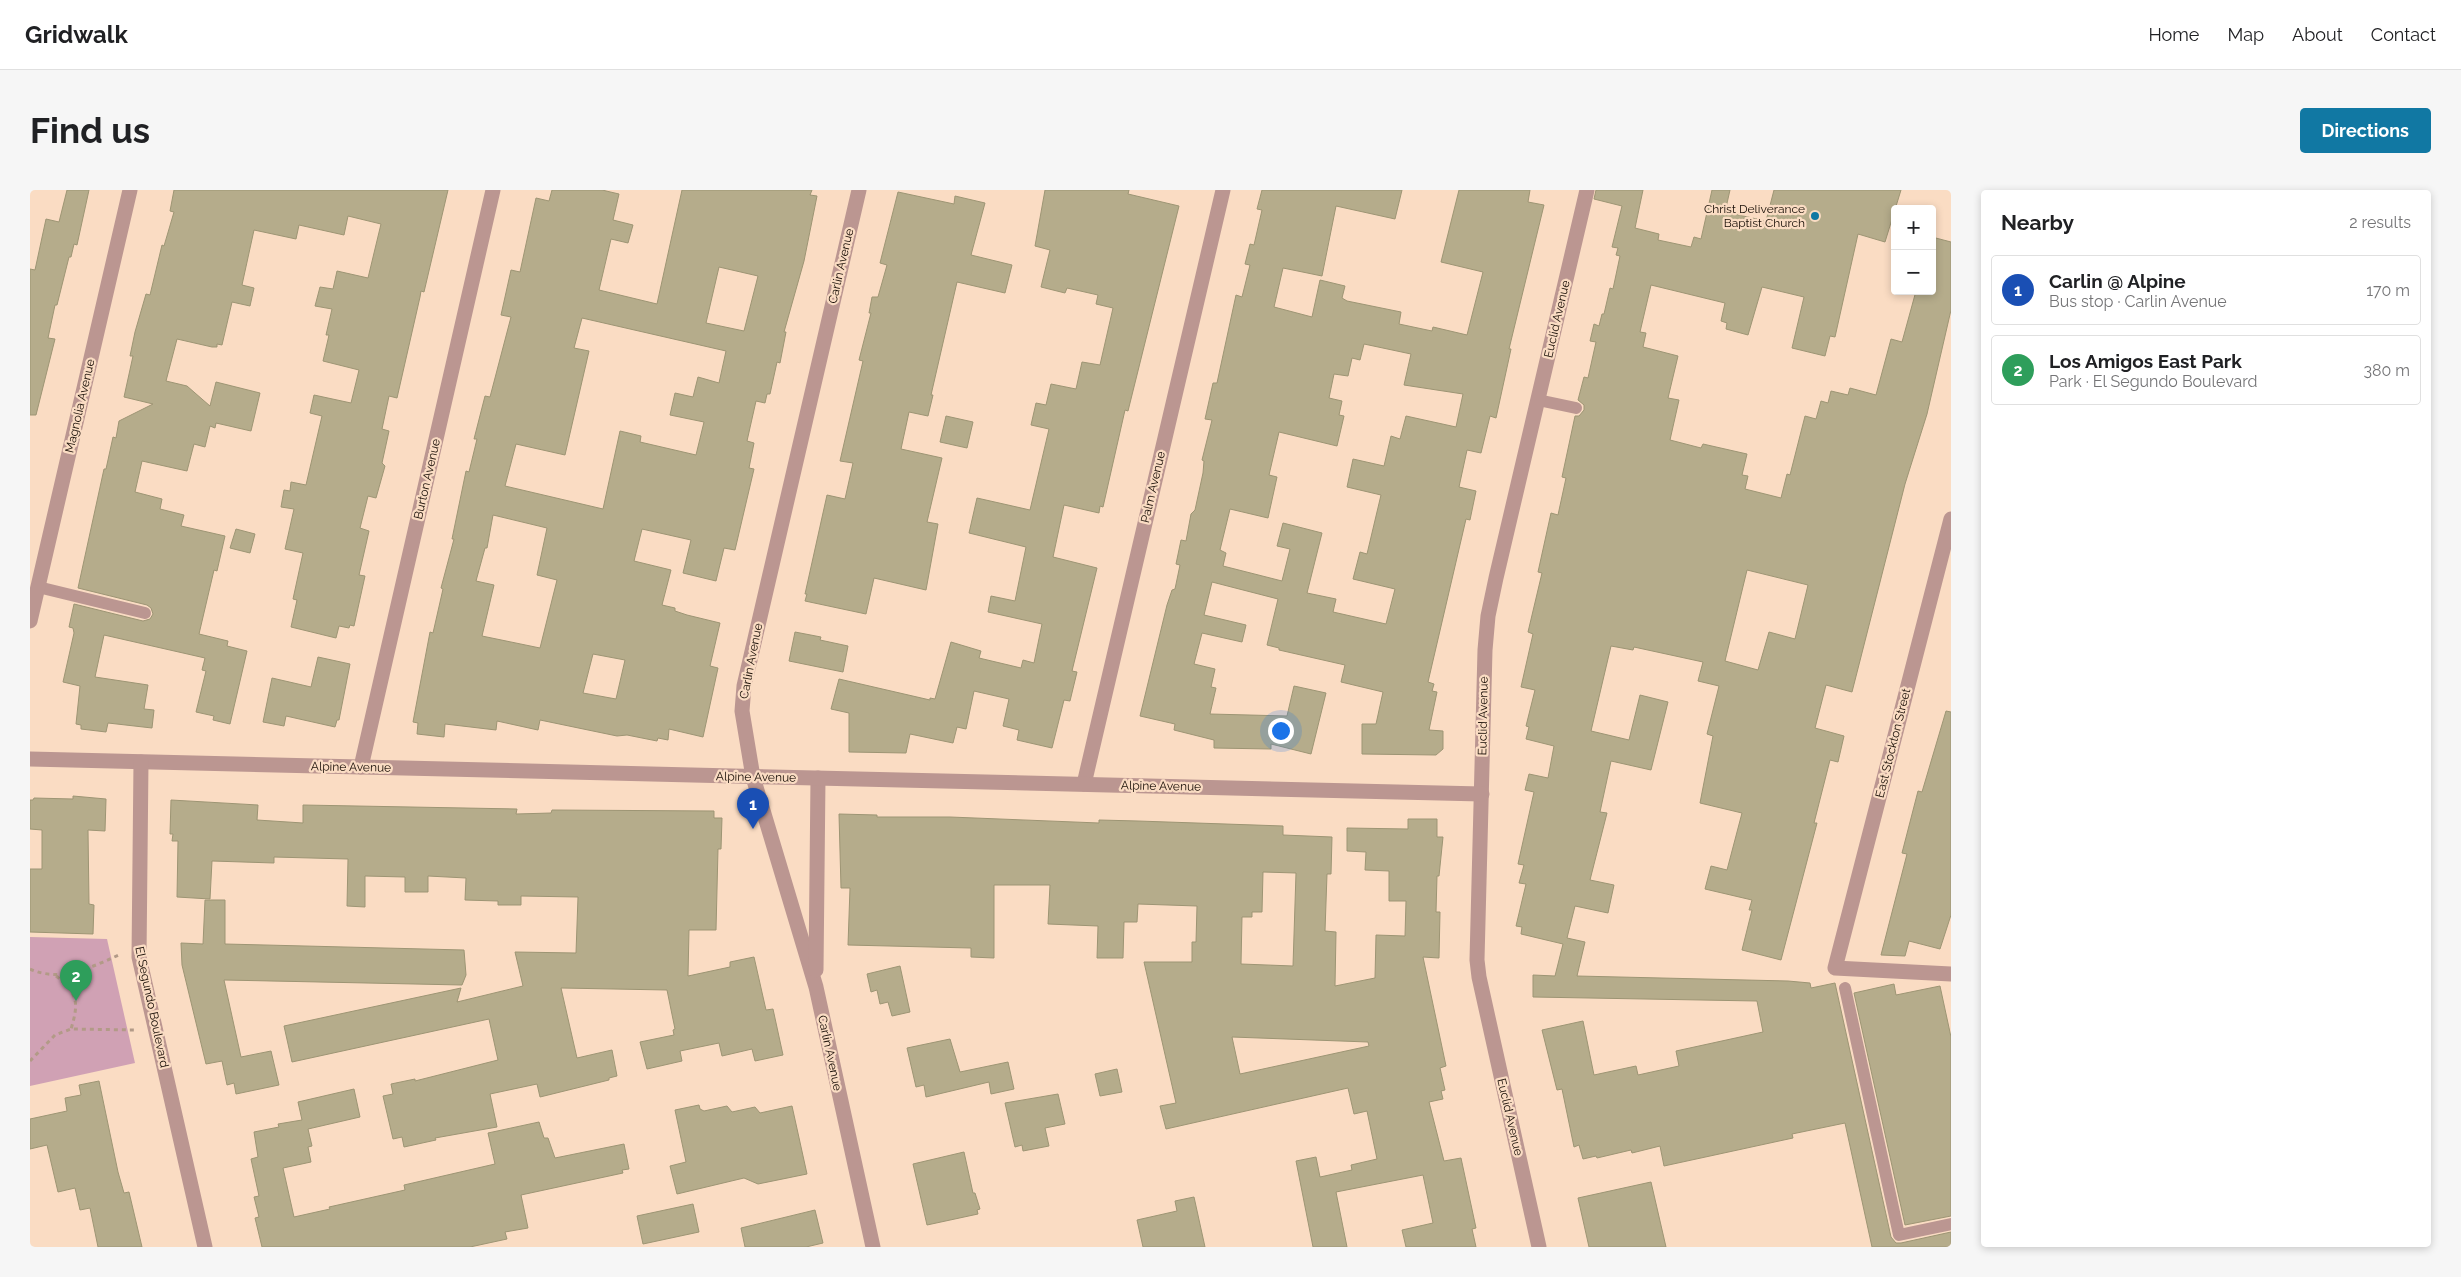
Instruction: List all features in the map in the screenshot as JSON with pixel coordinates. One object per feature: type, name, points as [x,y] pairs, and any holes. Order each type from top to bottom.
[{"type":"street","name":"Magnolia Avenue","points":[[30,621],[130,190]]},
{"type":"street","name":"Burton Avenue","points":[[361,767],[493,190]]},
{"type":"street","name":"Carlin Avenue","points":[[859,190],[744,686],[742,711],[753,777],[816,987],[873,1247]]},
{"type":"street","name":"Palm Avenue","points":[[1084,784],[1223,190]]},
{"type":"street","name":"Euclid Avenue","points":[[1539,1247],[1479,977],[1477,942],[1485,650],[1488,616],[1587,190]]},
{"type":"street","name":"East Stockton Street","points":[[1951,518],[1836,968],[1951,974]]},
{"type":"street","name":"Alpine Avenue","points":[[30,759],[1482,794]]},
{"type":"street","name":"El Segundo Boulevard","points":[[141,762],[138,947],[204,1247]]},
{"type":"street","points":[[816,987],[818,778]]},
{"type":"lane","points":[[1538,400],[1576,408]]},
{"type":"lane","points":[[38,587],[145,613]]},
{"type":"lane","points":[[1845,988],[1901,1241],[1951,1224]]},
{"type":"path","points":[[30,969],[42,974],[56,976],[87,969],[138,947]]},
{"type":"path","points":[[56,976],[69,986],[75,1000],[75,1016],[71,1029]]},
{"type":"path","points":[[30,1061],[55,1035],[71,1029],[156,1030]]},
{"type":"shaded area","points":[[30,937],[107,939],[135,1063],[30,1086]]},
{"type":"building","points":[[67,190],[89,190],[77,245],[74,244],[71,257],[69,257],[57,305],[55,305],[48,338],[55,339],[36,415],[30,415],[30,269],[35,270],[46,219],[59,222]]},
{"type":"building","points":[[174,190],[448,190],[424,292],[421,291],[397,398],[389,396],[382,429],[389,431],[382,463],[385,466],[376,498],[368,496],[360,528],[369,531],[359,575],[365,576],[354,626],[350,625],[349,628],[339,626],[336,638],[291,627],[297,600],[293,599],[303,553],[285,549],[294,509],[281,507],[284,490],[290,491],[291,482],[306,485],[322,416],[310,413],[314,395],[351,403],[359,370],[323,361],[332,309],[315,306],[320,287],[333,289],[337,271],[368,278],[381,224],[348,216],[344,235],[299,225],[296,239],[254,230],[242,285],[254,288],[250,306],[232,302],[222,345],[217,344],[217,347],[212,347],[177,339],[166,381],[187,386],[210,406],[216,382],[260,393],[251,431],[216,423],[215,428],[210,426],[205,447],[194,444],[187,471],[142,461],[135,492],[162,499],[160,509],[184,515],[181,526],[225,536],[217,571],[214,570],[199,634],[228,641],[227,646],[247,651],[230,724],[213,720],[214,716],[196,712],[206,671],[202,670],[205,658],[104,635],[95,677],[148,685],[144,709],[154,710],[152,728],[108,723],[106,732],[81,729],[81,725],[76,724],[80,686],[63,682],[74,633],[73,628],[69,627],[74,604],[143,621],[150,619],[153,614],[151,608],[147,605],[78,588],[104,469],[106,469],[113,437],[116,438],[119,421],[153,404],[124,397],[133,356],[130,356],[135,332],[146,294],[150,295],[162,245],[164,246],[174,212],[170,211]]},
{"type":"building","points":[[552,190],[602,190],[619,194],[613,220],[633,225],[628,243],[611,239],[599,290],[657,304],[682,190],[812,190],[810,195],[817,196],[804,261],[784,332],[786,332],[780,363],[777,362],[770,394],[767,394],[765,403],[756,401],[747,441],[754,443],[749,468],[754,469],[735,550],[724,548],[716,581],[683,573],[691,540],[642,529],[634,561],[671,570],[662,605],[675,608],[675,611],[687,615],[720,623],[710,666],[718,668],[703,737],[669,729],[668,740],[658,738],[657,741],[627,735],[617,736],[540,720],[538,730],[497,721],[496,730],[445,724],[444,737],[417,734],[418,723],[413,722],[430,632],[433,633],[443,589],[441,588],[454,539],[452,539],[466,471],[469,472],[477,439],[474,439],[485,396],[490,397],[511,317],[501,315],[511,270],[520,272],[536,198],[549,201]],"holes":[[[719,267],[758,276],[744,331],[706,323]],[[582,318],[726,351],[719,383],[698,377],[693,397],[675,393],[670,415],[704,422],[696,455],[640,442],[641,436],[620,431],[603,509],[505,486],[516,444],[565,455],[589,351],[574,348]],[[493,515],[547,528],[537,575],[557,580],[540,648],[482,636],[494,585],[476,581],[485,548],[487,548]],[[593,654],[625,660],[616,699],[583,693]]]},
{"type":"building","points":[[1045,190],[1129,190],[1128,194],[1179,206],[1128,411],[1125,410],[1103,507],[1100,506],[1099,513],[1064,505],[1053,557],[1097,568],[1072,671],[1077,672],[1070,701],[1064,700],[1052,748],[1017,740],[1019,730],[1003,726],[1009,699],[974,691],[966,729],[957,727],[953,743],[910,734],[906,753],[849,752],[849,713],[831,709],[839,679],[930,700],[930,698],[935,699],[951,642],[981,651],[979,658],[1021,668],[1023,660],[1034,663],[1042,624],[988,612],[991,596],[1015,601],[1026,547],[969,533],[977,498],[1030,510],[1049,429],[1031,425],[1036,403],[1046,405],[1051,384],[1076,389],[1082,362],[1100,365],[1113,308],[1096,304],[1098,295],[1067,288],[1065,293],[1041,287],[1050,250],[1035,246]]},
{"type":"building","points":[[1262,190],[1402,190],[1395,219],[1336,206],[1322,276],[1283,268],[1274,307],[1312,317],[1320,280],[1345,286],[1342,298],[1347,301],[1401,312],[1399,324],[1432,331],[1433,327],[1467,335],[1483,272],[1441,262],[1459,190],[1530,190],[1528,202],[1544,205],[1509,349],[1511,349],[1496,418],[1490,416],[1481,453],[1467,450],[1459,487],[1476,491],[1470,520],[1466,519],[1428,682],[1434,684],[1432,691],[1437,692],[1429,730],[1443,731],[1443,749],[1436,755],[1362,754],[1362,724],[1376,724],[1383,692],[1341,682],[1345,665],[1279,650],[1279,648],[1267,645],[1278,599],[1212,582],[1204,615],[1246,625],[1242,642],[1202,633],[1194,664],[1215,669],[1211,687],[1216,688],[1210,714],[1287,716],[1294,686],[1326,693],[1311,754],[1271,744],[1271,749],[1214,748],[1214,740],[1174,730],[1175,724],[1140,716],[1167,605],[1172,590],[1175,589],[1180,565],[1176,564],[1181,540],[1186,541],[1191,514],[1195,510],[1203,473],[1204,461],[1202,460],[1212,420],[1205,419],[1213,383],[1217,383],[1236,295],[1242,297],[1250,265],[1245,264],[1250,244],[1254,245],[1262,210],[1257,209]],"holes":[[[1364,344],[1411,354],[1404,385],[1463,394],[1456,427],[1406,416],[1400,439],[1391,436],[1384,466],[1353,459],[1347,487],[1381,495],[1367,554],[1360,552],[1353,579],[1395,589],[1386,624],[1333,612],[1336,599],[1307,593],[1322,533],[1283,523],[1277,546],[1290,549],[1282,581],[1223,566],[1226,553],[1220,550],[1230,509],[1268,518],[1277,477],[1269,475],[1279,432],[1337,446],[1344,416],[1339,415],[1342,401],[1329,398],[1334,374],[1348,376],[1352,358],[1360,360]]]},
{"type":"building","points":[[1596,190],[1643,190],[1635,228],[1659,234],[1658,240],[1691,247],[1694,237],[1701,239],[1712,190],[1730,190],[1725,212],[1766,221],[1774,190],[1901,190],[1896,205],[1891,205],[1891,222],[1885,242],[1858,234],[1835,337],[1830,336],[1825,356],[1792,348],[1804,297],[1762,287],[1748,335],[1726,329],[1727,323],[1721,321],[1725,303],[1651,285],[1640,332],[1646,333],[1643,347],[1678,356],[1668,398],[1679,400],[1670,440],[1701,448],[1703,444],[1747,454],[1742,475],[1748,476],[1745,489],[1781,498],[1787,474],[1790,475],[1805,416],[1816,419],[1821,401],[1828,403],[1831,391],[1848,395],[1850,388],[1876,395],[1891,339],[1902,342],[1915,295],[1936,295],[1936,238],[1951,242],[1951,310],[1927,414],[1905,484],[1852,692],[1826,685],[1815,728],[1844,736],[1838,762],[1830,760],[1814,823],[1817,823],[1781,960],[1742,950],[1752,910],[1749,910],[1752,900],[1705,889],[1711,866],[1727,870],[1742,813],[1700,803],[1713,736],[1707,734],[1719,686],[1698,681],[1703,662],[1634,647],[1633,650],[1611,646],[1591,731],[1629,740],[1640,695],[1668,702],[1651,770],[1611,761],[1600,812],[1607,813],[1590,880],[1614,885],[1608,913],[1575,906],[1567,938],[1585,942],[1577,976],[1788,981],[1810,983],[1811,988],[1835,983],[1891,1237],[1896,1243],[1901,1243],[1951,1232],[1951,1247],[1872,1247],[1845,1123],[1792,1134],[1793,1138],[1664,1166],[1660,1146],[1632,1153],[1631,1150],[1597,1158],[1596,1156],[1583,1159],[1579,1145],[1574,1147],[1562,1089],[1557,1090],[1542,1030],[1583,1021],[1594,1075],[1636,1066],[1638,1075],[1679,1066],[1676,1051],[1763,1032],[1757,1001],[1533,997],[1533,975],[1555,976],[1563,944],[1521,934],[1522,927],[1516,926],[1526,884],[1519,883],[1524,865],[1518,864],[1534,792],[1525,790],[1529,774],[1548,778],[1554,746],[1526,739],[1529,727],[1526,726],[1535,690],[1521,687],[1533,634],[1528,632],[1542,573],[1538,572],[1551,513],[1558,515],[1566,478],[1562,477],[1575,416],[1579,416],[1584,410],[1584,405],[1578,400],[1584,377],[1588,378],[1596,342],[1590,341],[1594,324],[1599,326],[1610,288],[1613,289],[1620,256],[1616,255],[1618,248],[1612,247],[1622,206],[1594,199]],"holes":[[[1747,570],[1808,585],[1795,639],[1769,632],[1758,670],[1725,661]]]},
{"type":"building","points":[[898,192],[954,204],[955,196],[985,203],[971,255],[1012,265],[1005,293],[957,282],[931,395],[933,395],[928,416],[909,412],[901,449],[942,458],[927,522],[938,524],[926,590],[874,578],[866,614],[805,601],[807,594],[805,594],[827,495],[845,499],[853,463],[840,461],[863,361],[859,360],[871,313],[869,313],[872,297],[878,297],[887,265],[880,263]]},
{"type":"building","points":[[946,416],[973,422],[967,448],[940,442]]},
{"type":"building","points":[[236,529],[255,534],[250,553],[230,548]]},
{"type":"building","points":[[795,632],[821,637],[820,640],[848,646],[843,672],[789,661]]},
{"type":"building","points":[[318,657],[350,664],[339,720],[337,720],[335,727],[286,716],[284,726],[263,722],[272,678],[311,687]]},
{"type":"building","points":[[1946,711],[1951,712],[1951,915],[1940,949],[1909,941],[1905,956],[1881,955],[1907,854],[1902,853],[1918,791],[1922,792]]},
{"type":"building","points":[[73,796],[106,799],[105,831],[88,830],[89,904],[94,905],[93,934],[30,932],[30,869],[42,869],[42,830],[30,829],[30,800],[34,798],[73,799]]},
{"type":"building","points":[[171,800],[258,805],[257,820],[303,823],[303,805],[517,809],[516,814],[551,813],[552,810],[714,811],[714,818],[722,818],[721,849],[718,849],[716,930],[689,930],[688,976],[730,967],[730,962],[754,957],[766,1010],[773,1009],[783,1055],[755,1061],[752,1049],[722,1056],[719,1043],[680,1051],[682,1061],[647,1069],[640,1042],[674,1035],[673,1030],[675,1029],[667,990],[561,988],[577,1058],[612,1050],[617,1076],[609,1078],[609,1080],[540,1097],[537,1084],[490,1094],[497,1127],[435,1138],[436,1140],[404,1147],[402,1137],[393,1139],[383,1096],[393,1094],[391,1084],[415,1079],[415,1081],[498,1060],[489,1019],[292,1062],[284,1026],[461,988],[457,1002],[523,986],[515,952],[576,953],[578,897],[521,896],[521,905],[498,905],[498,901],[465,900],[466,878],[428,876],[428,892],[405,892],[405,877],[365,876],[365,907],[347,906],[348,859],[274,857],[274,863],[212,861],[210,899],[177,897],[178,841],[172,841],[173,834],[170,834]]},
{"type":"building","points":[[839,814],[877,815],[877,817],[950,817],[1099,823],[1099,820],[1283,826],[1283,835],[1332,837],[1331,874],[1327,874],[1325,931],[1336,932],[1335,986],[1375,978],[1376,935],[1405,936],[1406,901],[1389,901],[1389,871],[1365,870],[1366,852],[1347,851],[1347,828],[1408,829],[1408,819],[1437,819],[1437,837],[1443,837],[1439,876],[1437,876],[1436,912],[1440,912],[1439,958],[1423,957],[1446,1066],[1440,1068],[1445,1090],[1441,1091],[1443,1099],[1429,1102],[1444,1161],[1461,1158],[1476,1228],[1472,1229],[1476,1247],[1406,1247],[1402,1230],[1433,1223],[1423,1175],[1336,1192],[1347,1247],[1313,1247],[1296,1161],[1316,1157],[1320,1177],[1352,1170],[1351,1165],[1377,1159],[1367,1111],[1354,1114],[1348,1088],[1166,1129],[1160,1106],[1176,1103],[1144,962],[1192,962],[1192,942],[1196,942],[1197,906],[1138,904],[1137,922],[1124,922],[1123,958],[1097,958],[1098,926],[1048,924],[1050,885],[994,885],[994,958],[971,957],[971,948],[848,945],[850,888],[841,888]],"holes":[[[1263,872],[1296,873],[1293,966],[1241,964],[1242,917],[1252,917],[1252,912],[1262,912]],[[1232,1037],[1368,1042],[1369,1046],[1240,1074]]]},
{"type":"building","points":[[205,900],[225,900],[225,944],[464,950],[466,975],[462,985],[224,980],[241,1057],[271,1051],[279,1085],[236,1094],[234,1083],[227,1085],[222,1061],[206,1064],[182,965],[181,943],[203,944]]},
{"type":"building","points":[[900,966],[910,1012],[892,1016],[888,1002],[880,1004],[877,990],[871,992],[867,974]]},
{"type":"building","points":[[1894,984],[1896,995],[1940,986],[1951,1037],[1951,1216],[1905,1225],[1854,993]]},
{"type":"building","points":[[950,1039],[960,1072],[1008,1062],[1014,1089],[991,1094],[989,1082],[926,1097],[924,1085],[916,1087],[907,1048]]},
{"type":"building","points":[[1117,1069],[1122,1092],[1100,1096],[1095,1074]]},
{"type":"building","points":[[99,1081],[118,1172],[124,1193],[129,1192],[142,1247],[98,1247],[90,1208],[80,1210],[75,1188],[58,1192],[47,1145],[30,1149],[30,1119],[67,1111],[65,1098],[81,1095],[79,1085]]},
{"type":"building","points":[[354,1089],[360,1117],[308,1129],[312,1146],[308,1147],[311,1162],[283,1168],[294,1217],[405,1190],[404,1185],[495,1164],[488,1133],[539,1122],[544,1138],[548,1138],[555,1158],[624,1144],[629,1169],[622,1170],[623,1173],[521,1195],[528,1228],[505,1232],[507,1239],[470,1247],[262,1247],[255,1218],[259,1217],[254,1197],[259,1196],[251,1159],[258,1157],[254,1132],[279,1127],[278,1124],[302,1120],[298,1102]]},
{"type":"building","points":[[1058,1094],[1065,1124],[1045,1128],[1049,1146],[1023,1151],[1022,1145],[1015,1147],[1005,1103]]},
{"type":"building","points":[[699,1105],[700,1109],[704,1111],[727,1106],[732,1112],[755,1107],[760,1113],[792,1106],[807,1174],[758,1184],[744,1178],[677,1194],[670,1166],[686,1162],[675,1110]]},
{"type":"building","points":[[964,1152],[973,1193],[975,1193],[980,1209],[977,1210],[978,1214],[927,1225],[913,1164]]},
{"type":"building","points":[[1651,1182],[1666,1247],[1589,1247],[1578,1198]]},
{"type":"building","points":[[1194,1197],[1205,1247],[1143,1247],[1137,1220],[1177,1211],[1175,1201]]},
{"type":"building","points":[[693,1204],[699,1232],[643,1244],[637,1216]]},
{"type":"building","points":[[815,1210],[823,1243],[806,1247],[745,1247],[741,1228]]},
{"type":"place","name":"Christ Deliverance Baptist Church","points":[[1815,216]]},
{"type":"place","name":"Carlin @ Alpine","points":[[753,829]]},
{"type":"place","name":"Los Amigos East Park","points":[[76,1001]]}]
